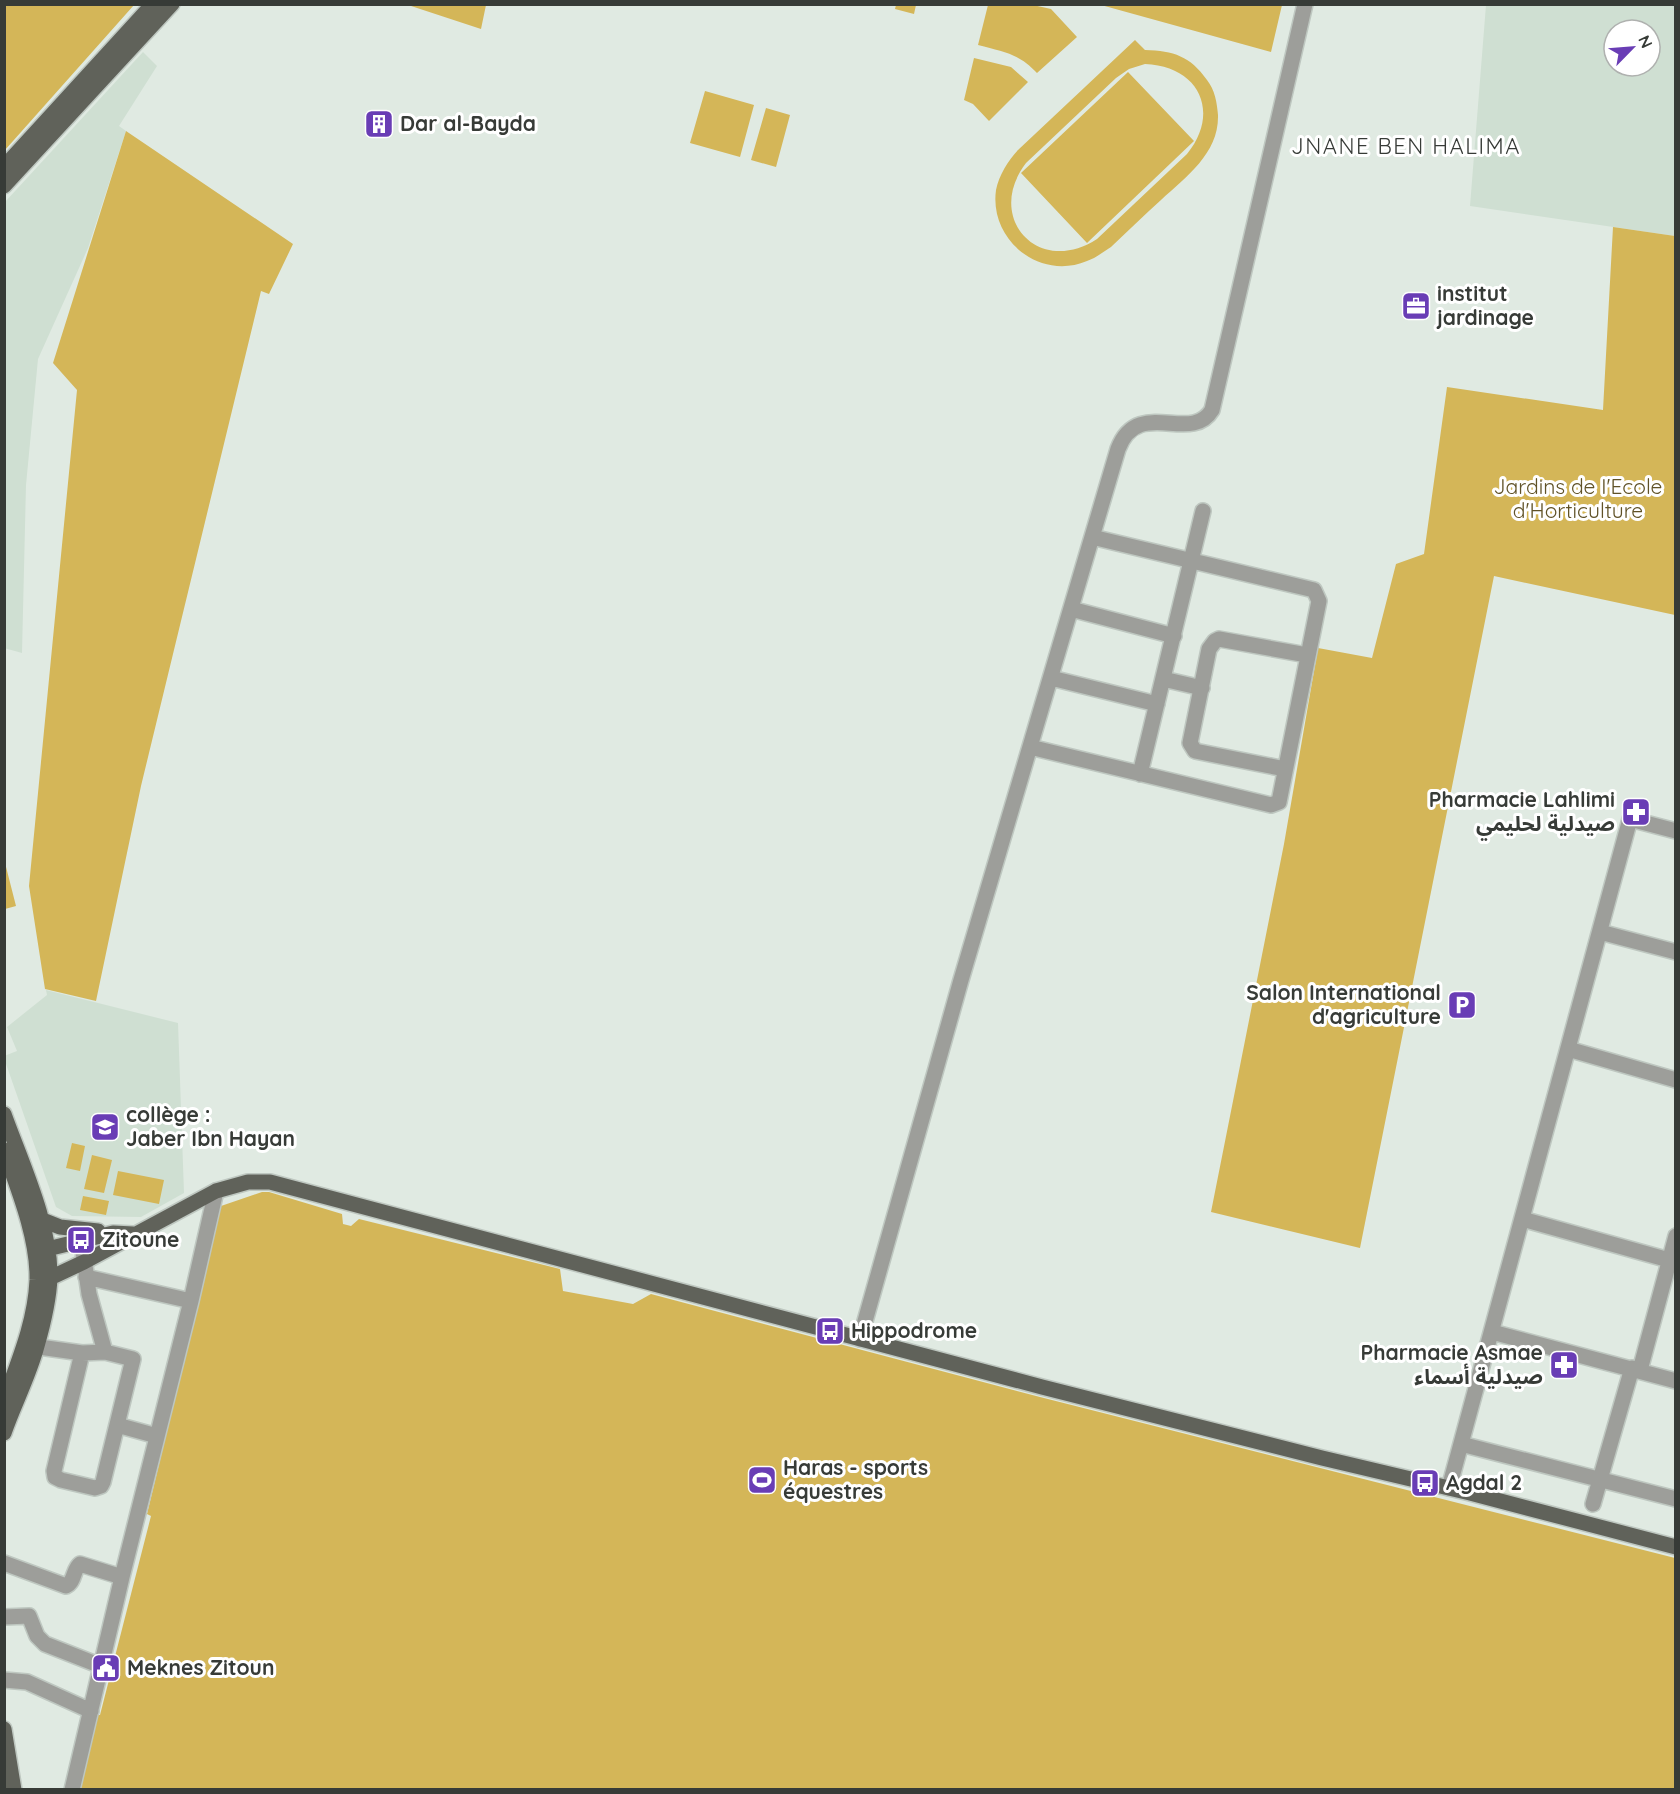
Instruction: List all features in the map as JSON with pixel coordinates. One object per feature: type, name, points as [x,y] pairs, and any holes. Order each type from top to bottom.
[{"type":"main road","points":[[6,178],[153,4]]},
{"type":"main road","points":[[6,178],[172,4]]},
{"type":"main road","points":[[4,1114],[40,1219],[43,1278],[33,1313],[31,1346],[4,1433]]},
{"type":"main road","points":[[4,1150],[41,1250]]},
{"type":"main road","points":[[43,1278],[85,1269],[133,1234],[216,1191],[248,1182],[270,1182],[860,1339],[1676,1547]]},
{"type":"main road","points":[[40,1219],[80,1235]]},
{"type":"main road","points":[[41,1250],[80,1235],[133,1234]]},
{"type":"main road","points":[[5,1396],[31,1346]]},
{"type":"main road","points":[[4,1729],[14,1790]]},
{"type":"street","points":[[860,1339],[958,991],[1118,449],[1124,435],[1141,424],[1197,423],[1205,419],[1212,410],[1305,4]]},
{"type":"street","points":[[1140,774],[1203,511]]},
{"type":"street","points":[[1030,747],[1271,805],[1279,801],[1318,602],[1314,590],[1092,537]]},
{"type":"street","points":[[1071,609],[1174,636]]},
{"type":"street","points":[[1286,769],[1192,749],[1190,743],[1209,649],[1215,641],[1220,639],[1307,656]]},
{"type":"street","points":[[1051,678],[1157,704]]},
{"type":"street","points":[[1163,679],[1202,688]]},
{"type":"street","points":[[1449,1488],[1630,819],[1676,831]]},
{"type":"street","points":[[1600,932],[1676,952]]},
{"type":"street","points":[[1568,1049],[1676,1080]]},
{"type":"street","points":[[72,1790],[216,1191]]},
{"type":"street","points":[[1522,1219],[1669,1260]]},
{"type":"street","points":[[80,1235],[92,1310],[105,1352]]},
{"type":"street","points":[[1593,1504],[1676,1236]]},
{"type":"street","points":[[85,1269],[191,1301]]},
{"type":"street","points":[[1492,1332],[1676,1381]]},
{"type":"street","points":[[31,1346],[82,1353],[105,1352],[133,1359],[101,1486],[95,1488],[61,1480],[56,1477],[54,1471],[82,1353]]},
{"type":"street","points":[[117,1425],[157,1436]]},
{"type":"street","points":[[1461,1444],[1676,1499]]},
{"type":"street","points":[[4,1563],[66,1586],[71,1583],[76,1567],[80,1564],[122,1577]]},
{"type":"street","points":[[4,1617],[29,1616],[37,1636],[45,1644],[101,1666]]},
{"type":"street","points":[[4,1680],[27,1682],[91,1711]]},
{"type":"shaded area","points":[[1486,5],[1675,5],[1675,236],[1470,206]]},
{"type":"shaded area","points":[[143,52],[157,66],[119,126],[126,131],[88,248],[38,359],[26,485],[22,653],[4,648],[5,202]]},
{"type":"shaded area","name":"collège : Jaber Ibn Hayan","points":[[46,990],[178,1023],[184,1193],[141,1217],[72,1216],[56,1207],[4,1056],[17,1051],[7,1027],[47,995]]},
{"type":"green space","points":[[486,4],[481,29],[408,5]]},
{"type":"green space","points":[[896,4],[916,5],[914,14],[895,9]]},
{"type":"green space","points":[[4,5],[134,5],[5,150]]},
{"type":"green space","points":[[988,5],[1033,5],[1051,9],[1077,37],[1037,73],[1017,57],[978,45]]},
{"type":"green space","points":[[1101,5],[1282,5],[1271,52]]},
{"type":"green space","points":[[1135,40],[1145,50],[1165,52],[1188,60],[1207,80],[1215,97],[1218,115],[1217,129],[1200,163],[1111,247],[1096,257],[1069,266],[1036,261],[1021,252],[1009,240],[1001,225],[996,208],[996,190],[1004,168],[1018,150]],"holes":[[[1145,64],[1164,67],[1179,73],[1191,82],[1199,94],[1203,108],[1197,138],[1187,154],[1097,239],[1076,249],[1056,251],[1038,246],[1024,236],[1015,221],[1011,203],[1015,184],[1026,163],[1116,78],[1129,69]]]},
{"type":"green space","points":[[974,58],[1011,67],[1028,82],[989,121],[973,104],[964,100]]},
{"type":"green space","points":[[1128,72],[1194,141],[1087,243],[1021,173]]},
{"type":"green space","points":[[705,91],[754,105],[740,157],[690,143]]},
{"type":"green space","points":[[766,108],[790,115],[776,167],[751,160]]},
{"type":"green space","points":[[126,131],[293,244],[269,294],[261,291],[141,786],[96,1001],[45,989],[29,886],[77,390],[53,363]]},
{"type":"green space","name":"Jardins de I'Ecole d'Horticulture","points":[[1613,227],[1675,236],[1675,615],[1494,576],[1360,1248],[1211,1212],[1284,844],[1318,648],[1372,658],[1396,564],[1424,554],[1447,387],[1603,410]]},
{"type":"green space","points":[[4,859],[16,906],[5,909],[4,909]]},
{"type":"green space","points":[[72,1143],[85,1146],[80,1171],[66,1168]]},
{"type":"green space","points":[[92,1155],[112,1160],[104,1193],[84,1189]]},
{"type":"green space","points":[[118,1171],[164,1180],[159,1204],[113,1195]]},
{"type":"green space","name":"Haras - sports équestres","points":[[262,1192],[269,1192],[342,1214],[343,1224],[351,1226],[359,1219],[560,1269],[563,1291],[633,1304],[651,1294],[1040,1397],[1675,1558],[1675,1789],[79,1790],[151,1516],[147,1514],[221,1206]]},
{"type":"green space","points":[[83,1196],[109,1201],[106,1215],[80,1210]]},
{"type":"place","name":"Dar al-Bayda","points":[[379,124]]},
{"type":"place","name":"institut jardinage","points":[[1416,306]]},
{"type":"place","name":"Pharmacie Lahlimi صيدلية لحليمي","points":[[1636,812]]},
{"type":"place","name":"Salon International d'agriculture","points":[[1462,1005]]},
{"type":"place","name":"collège : Jaber Ibn Hayan","points":[[105,1127]]},
{"type":"place","name":"Zitoune","points":[[81,1240]]},
{"type":"place","name":"Hippodrome","points":[[830,1331]]},
{"type":"place","name":"Pharmacie Asmae صيدلية أسماء","points":[[1564,1365]]},
{"type":"place","name":"Haras - sports équestres","points":[[762,1480]]},
{"type":"place","name":"Agdal 2","points":[[1425,1483]]},
{"type":"place","name":"Meknes Zitoun","points":[[106,1668]]},
{"type":"district","name":"JNANE BEN HALIMA","points":[[1406,146]]}]
